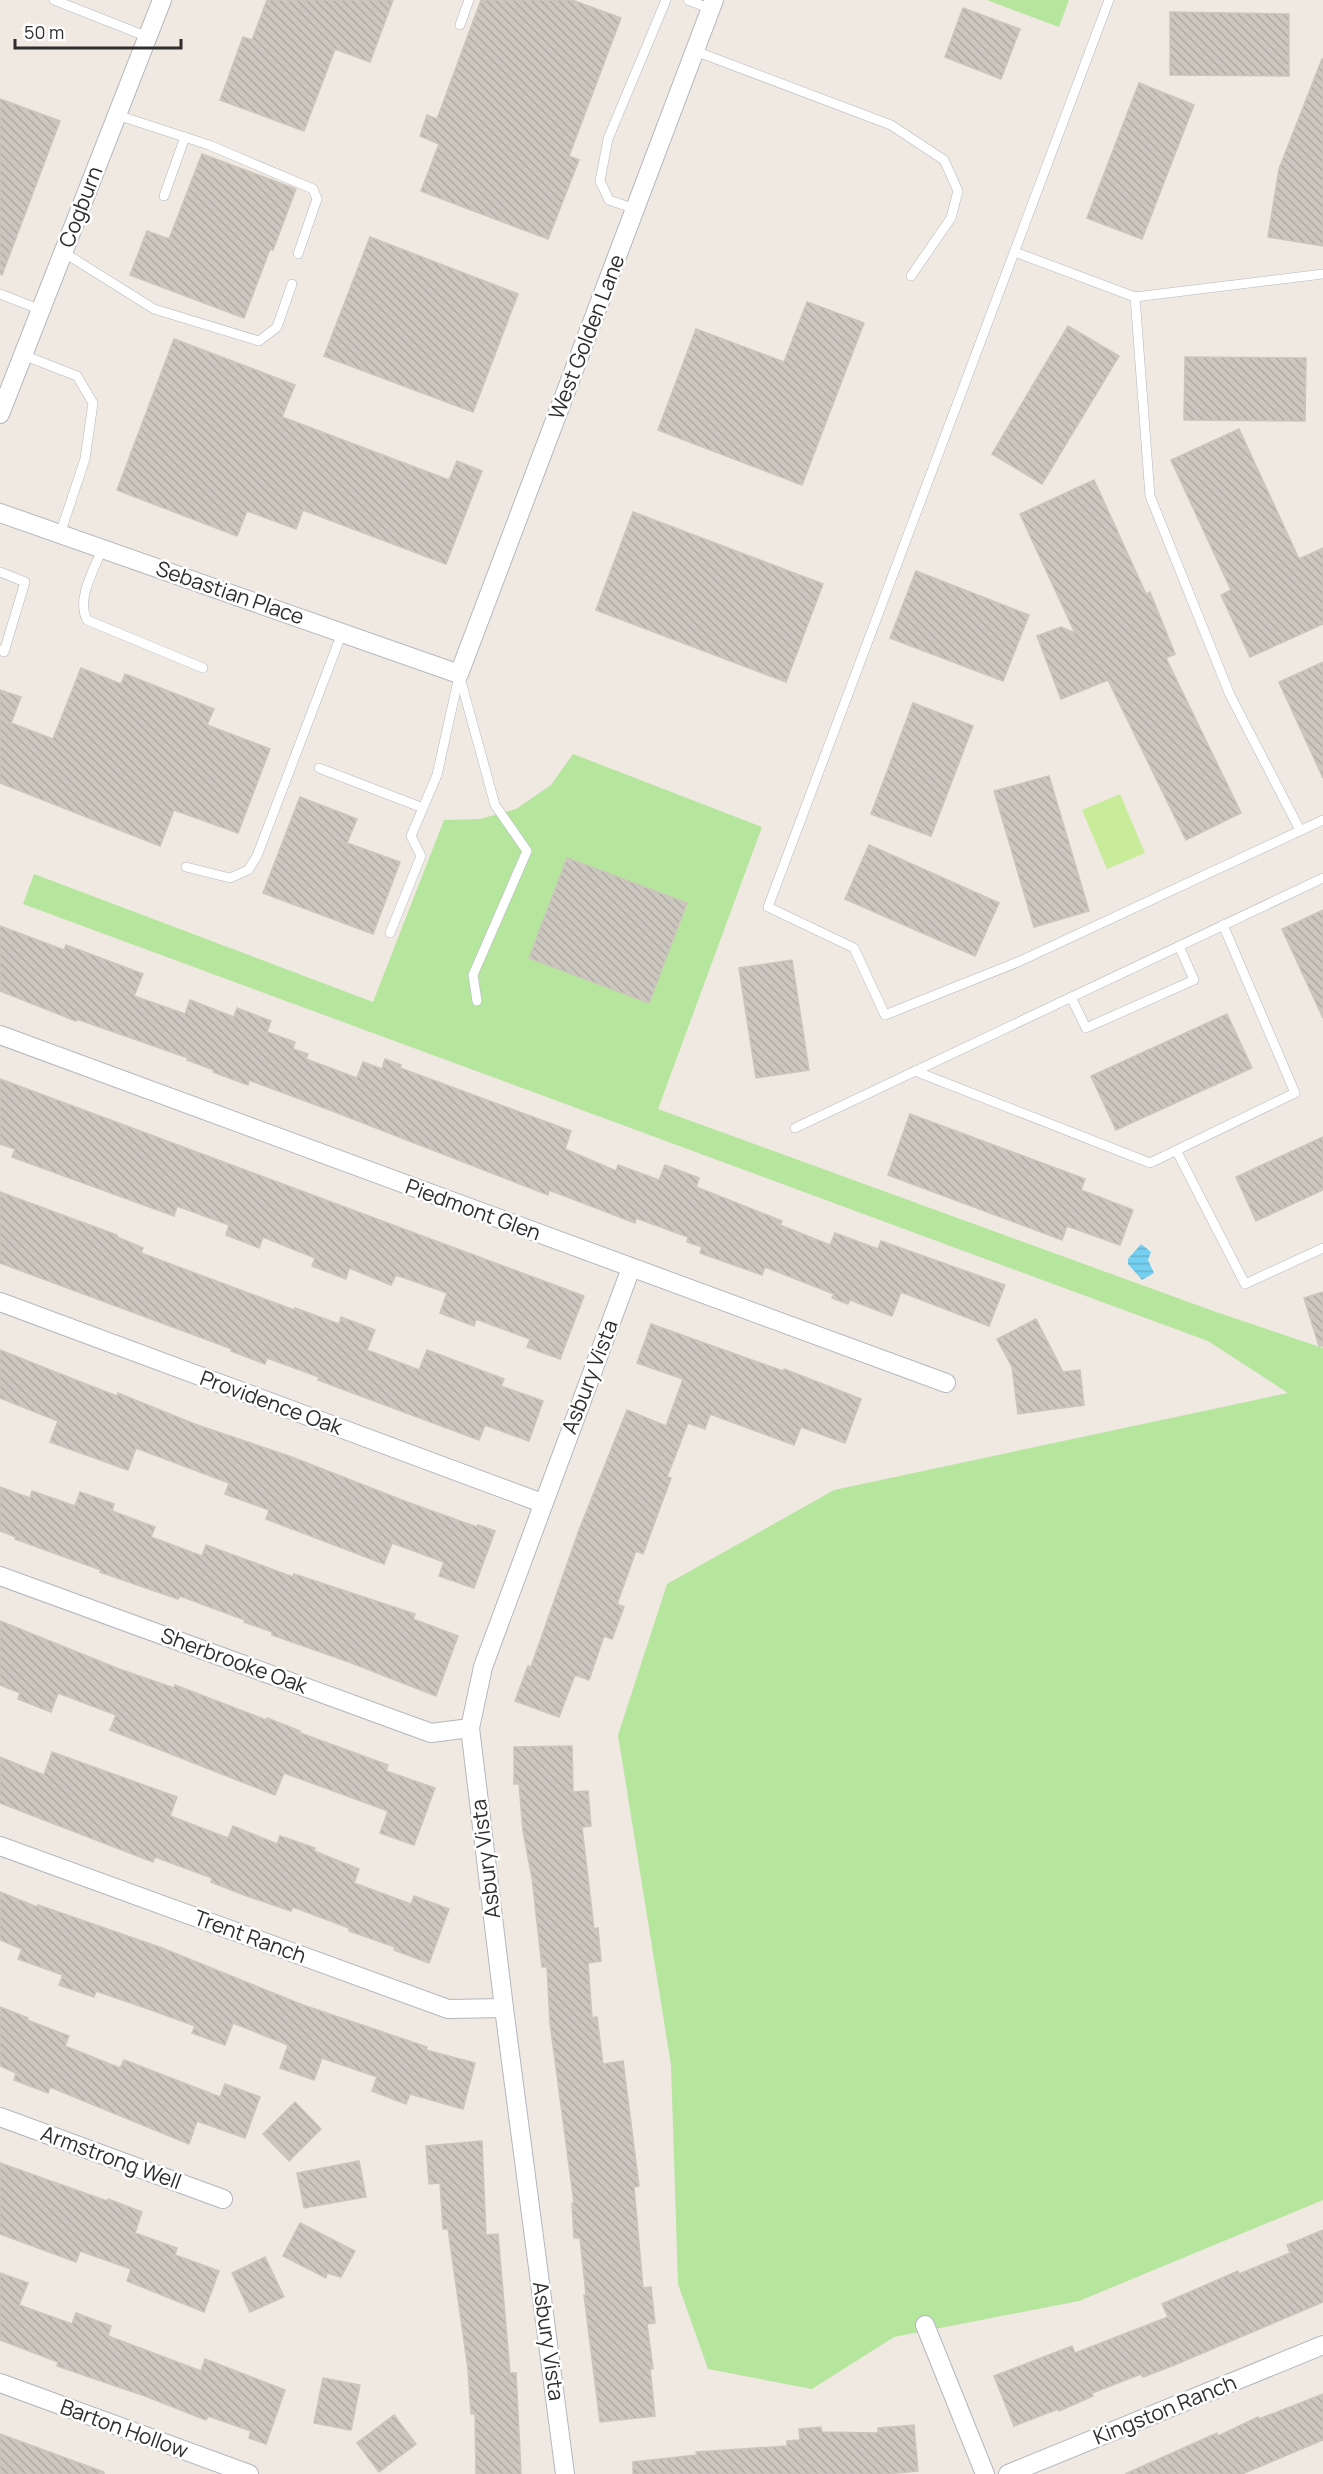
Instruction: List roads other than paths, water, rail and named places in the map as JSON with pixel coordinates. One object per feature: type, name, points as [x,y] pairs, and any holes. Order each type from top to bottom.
[{"type":"street","name":"Cogburn","points":[[0,414],[162,0]]},
{"type":"street","name":"West Golden Lane","points":[[459,674],[713,4]]},
{"type":"street","name":"Sebastian Place","points":[[0,513],[459,674]]},
{"type":"street","name":"Piedmont Glen","points":[[0,1035],[946,1383]]},
{"type":"street","name":"Asbury Vista","points":[[565,2474],[470,1728],[483,1667],[542,1503],[631,1269]]},
{"type":"street","name":"Providence Oak","points":[[0,1302],[542,1503]]},
{"type":"street","name":"Sherbrooke Oak","points":[[0,1576],[431,1733],[470,1728]]},
{"type":"street","name":"Trent Ranch","points":[[0,1845],[448,2009],[504,2008]]},
{"type":"street","name":"Armstrong Well","points":[[0,2117],[223,2199]]},
{"type":"street","points":[[925,2325],[985,2474]]},
{"type":"street","name":"Kingston Ranch","points":[[1008,2474],[1323,2345]]},
{"type":"street","name":"Barton Hollow","points":[[0,2383],[249,2474]]},
{"type":"lane","points":[[54,0],[147,38]]},
{"type":"lane","points":[[460,25],[470,0]]},
{"type":"lane","points":[[635,208],[609,200],[600,181],[608,139],[666,0]]},
{"type":"lane","points":[[688,0],[713,4]]},
{"type":"lane","points":[[1108,0],[768,907],[854,948],[885,1015],[1018,962],[1323,819]]},
{"type":"lane","points":[[695,51],[891,125],[944,160],[958,191],[951,218],[911,276]]},
{"type":"lane","points":[[117,115],[185,137],[313,189],[317,199],[298,254]]},
{"type":"lane","points":[[164,196],[185,137]]},
{"type":"lane","points":[[63,252],[154,309],[259,341],[277,327],[291,284]]},
{"type":"lane","points":[[1015,252],[1135,297],[1323,274]]},
{"type":"lane","points":[[0,294],[41,310]]},
{"type":"lane","points":[[1135,297],[1150,496],[1230,696],[1300,830]]},
{"type":"lane","points":[[23,355],[77,376],[93,403],[85,459],[60,534]]},
{"type":"lane","points":[[102,549],[84,598],[83,611],[87,620],[203,668]]},
{"type":"lane","points":[[0,572],[25,582],[4,652],[0,650]]},
{"type":"lane","points":[[186,867],[230,878],[248,870],[257,856],[342,633]]},
{"type":"lane","points":[[390,933],[422,856],[411,836],[437,775],[459,674]]},
{"type":"lane","points":[[459,674],[495,805],[526,851],[473,975],[477,1001]]},
{"type":"lane","points":[[319,768],[423,808]]},
{"type":"lane","points":[[795,1128],[1323,878]]},
{"type":"lane","points":[[915,1071],[1150,1163],[1295,1092],[1223,925]]},
{"type":"lane","points":[[1071,997],[1086,1028],[1194,980],[1179,946]]},
{"type":"lane","points":[[1176,1150],[1245,1284],[1323,1248]]},
{"type":"water","points":[[1141,1244],[1151,1252],[1148,1260],[1154,1273],[1142,1280],[1128,1264],[1128,1259]]}]
